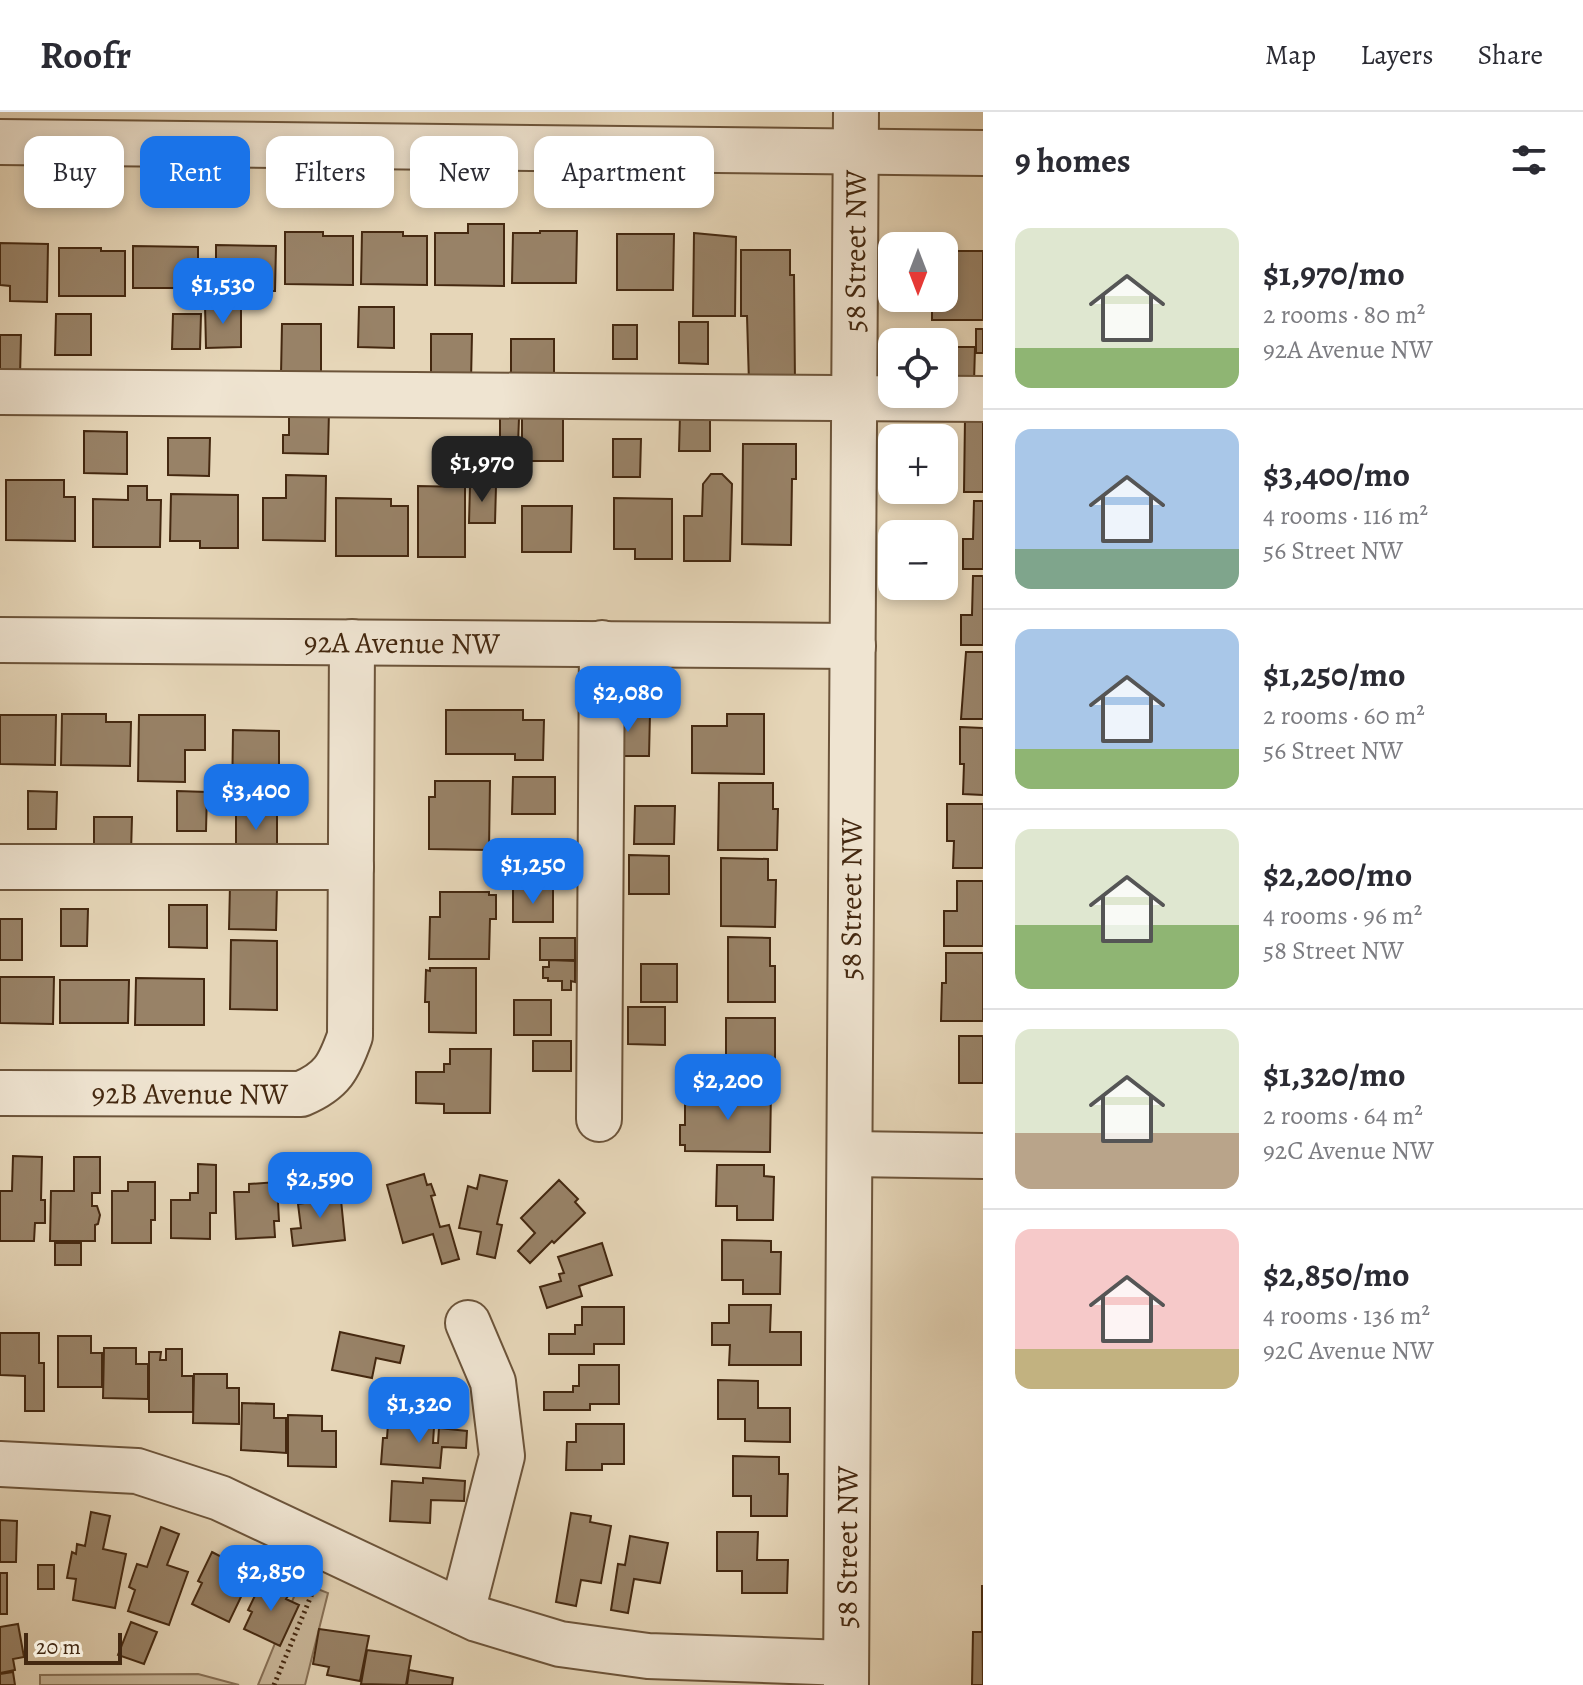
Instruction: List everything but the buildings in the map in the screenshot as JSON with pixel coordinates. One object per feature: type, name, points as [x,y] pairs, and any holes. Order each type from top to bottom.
[{"type":"street","points":[[0,142],[856,132],[983,153]]},
{"type":"street","name":"58 Street NW","points":[[846,1674],[856,132]]},
{"type":"street","points":[[0,392],[983,399]]},
{"type":"street","name":"92A Avenue NW","points":[[0,640],[853,646]]},
{"type":"street","points":[[0,867],[351,867],[352,642]]},
{"type":"street","points":[[599,1119],[602,643]]},
{"type":"street","name":"92B Avenue NW","points":[[0,1093],[301,1094],[322,1085],[340,1063],[350,1036],[351,867]]},
{"type":"street","points":[[850,1154],[983,1156]]},
{"type":"street","points":[[462,1612],[502,1456],[493,1382],[468,1323]]},
{"type":"street","points":[[0,1464],[137,1471],[220,1498],[462,1612],[648,1670],[846,1674]]},
{"type":"path","points":[[274,1685],[330,1550]]},
{"type":"shaded area","points":[[300,1582],[328,1593],[305,1685],[258,1685]]},
{"type":"shaded area","points":[[198,1674],[239,1685],[40,1685],[40,1675]]}]
